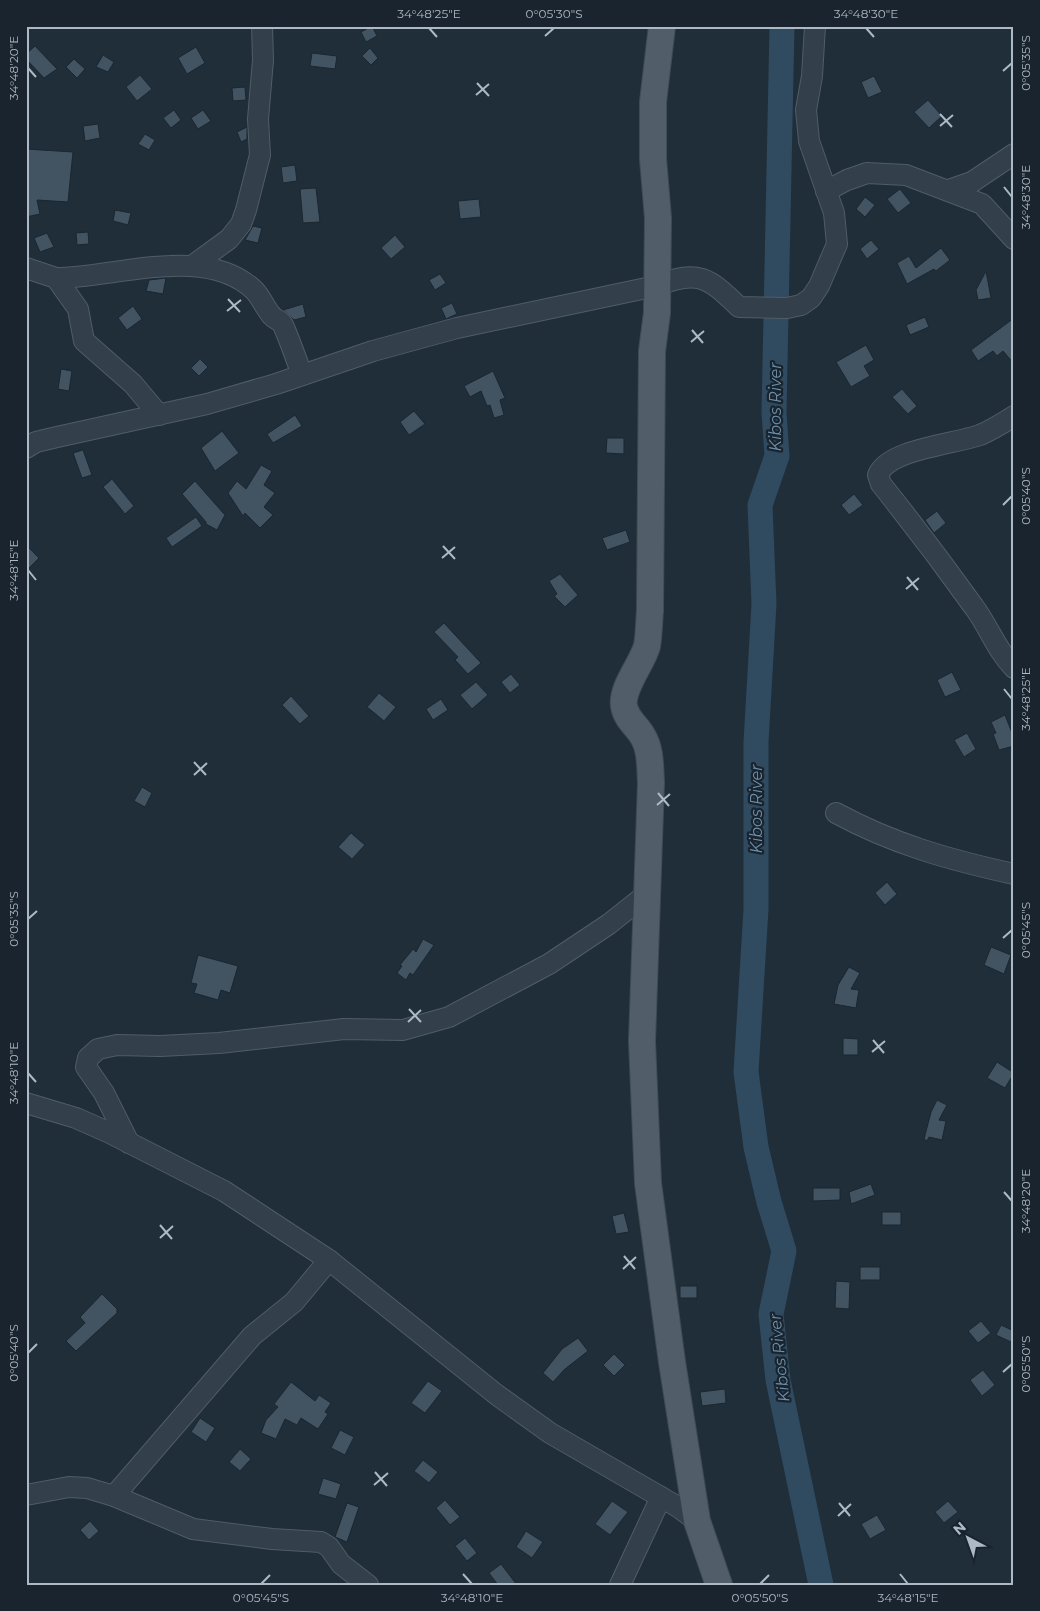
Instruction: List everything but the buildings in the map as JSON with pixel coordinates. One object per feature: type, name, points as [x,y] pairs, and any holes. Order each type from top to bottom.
[{"type":"main road","points":[[662,26],[653,102],[653,159],[658,218],[657,314],[652,351],[650,611],[647,645],[639,667],[626,691],[624,706],[630,721],[642,734],[649,750],[651,783],[642,1041],[648,1183],[672,1362],[697,1521],[719,1585]]},
{"type":"street","points":[[192,266],[229,239],[240,224],[246,210],[260,155],[258,119],[263,60],[262,26]]},
{"type":"street","points":[[26,448],[43,440],[207,404],[302,375],[373,350],[457,328],[656,286],[684,277],[700,277],[724,293],[739,307],[787,308],[801,305],[811,298],[826,271],[837,244],[834,213],[809,141],[806,110],[812,76],[815,26]]},
{"type":"street","points":[[948,190],[972,182],[1014,154]]},
{"type":"street","points":[[826,191],[847,180],[867,173],[884,172],[906,175],[982,204],[1014,239]]},
{"type":"street","points":[[26,268],[56,278],[81,278],[118,270],[156,266],[192,266],[219,272],[243,282],[254,290],[272,317],[283,324],[302,375]]},
{"type":"street","points":[[56,278],[78,309],[84,341],[133,384],[160,415]]},
{"type":"street","points":[[1014,416],[980,435],[898,457],[885,464],[878,475],[881,484],[974,606],[994,636],[1002,657],[1014,668]]},
{"type":"street","points":[[836,813],[872,832],[916,848],[1014,874]]},
{"type":"street","points":[[129,1143],[104,1093],[86,1067],[88,1058],[98,1049],[117,1045],[160,1046],[219,1043],[344,1029],[403,1030],[449,1017],[549,964],[609,924],[648,893]]},
{"type":"street","points":[[26,1103],[76,1118],[224,1191],[329,1260],[497,1395],[542,1427],[697,1521]]},
{"type":"street","points":[[114,1496],[252,1336],[294,1302],[329,1260]]},
{"type":"street","points":[[26,1495],[69,1486],[87,1488],[114,1496],[193,1529],[272,1539],[322,1542],[329,1547],[341,1564],[368,1585]]},
{"type":"street","points":[[620,1585],[661,1498]]},
{"type":"waterway","name":"Kibos River","points":[[782,26],[774,412],[777,456],[760,505],[764,604],[756,742],[756,909],[746,1072],[756,1147],[769,1202],[784,1251],[771,1314],[778,1380],[821,1585]]}]
